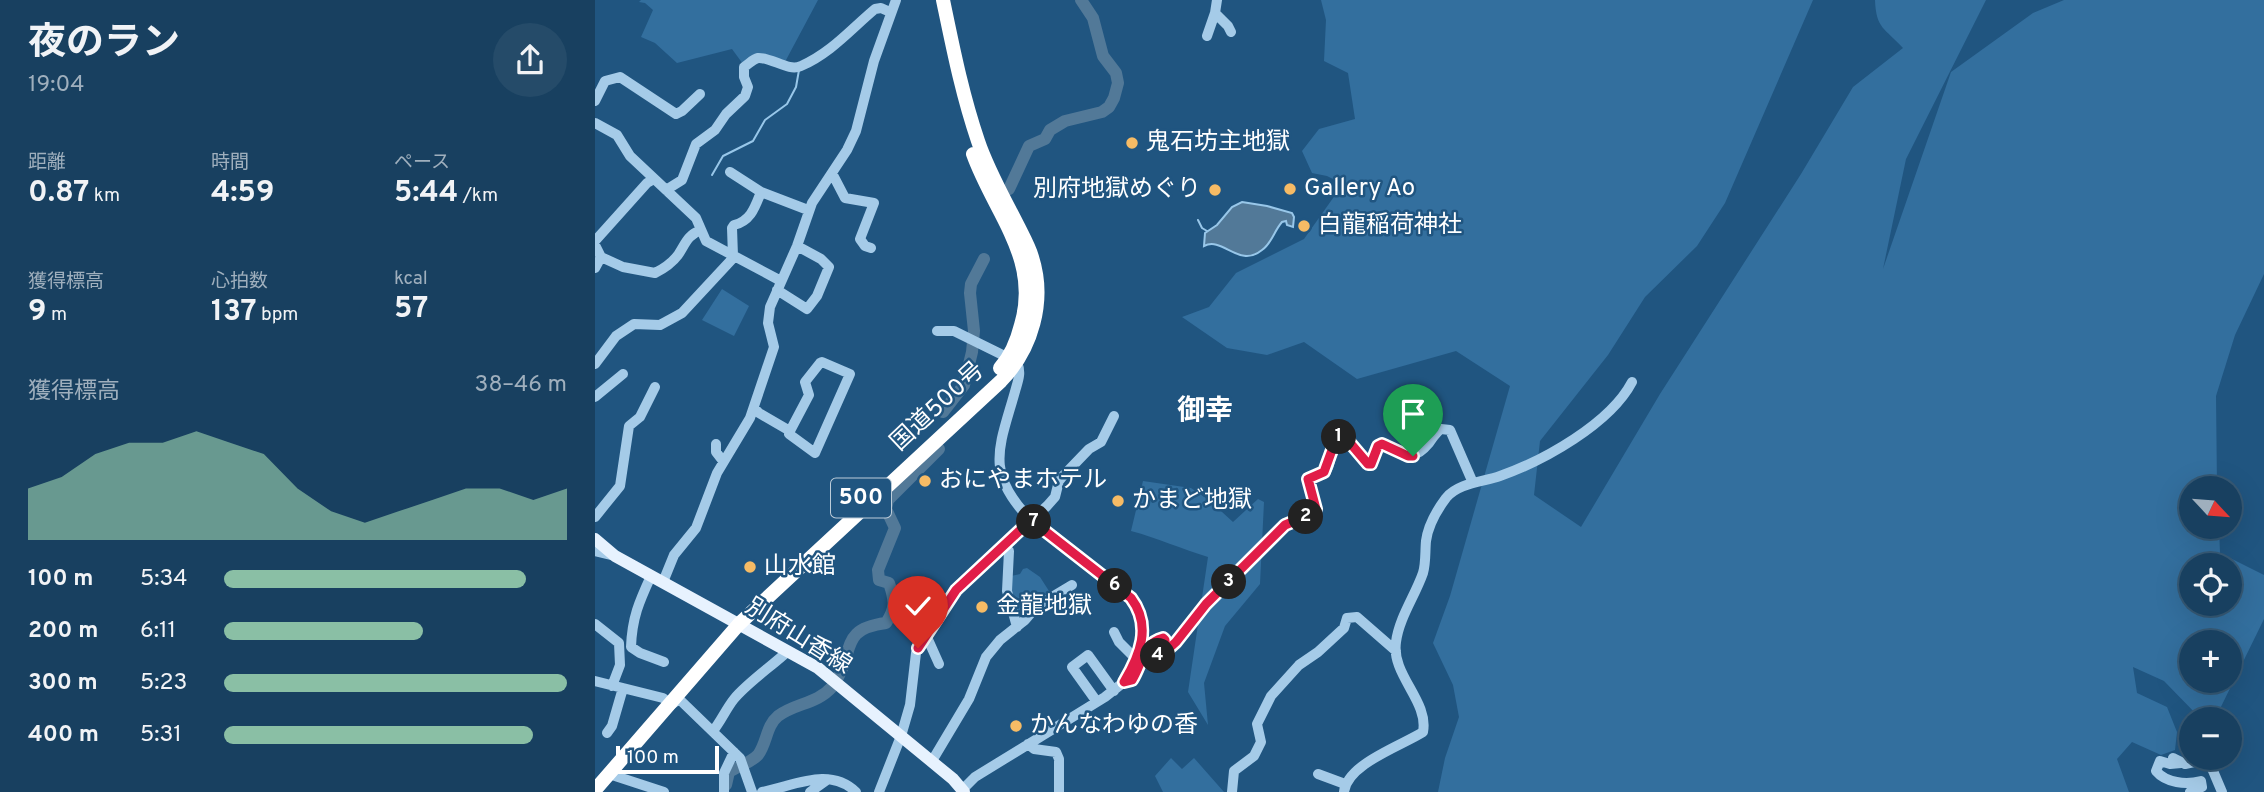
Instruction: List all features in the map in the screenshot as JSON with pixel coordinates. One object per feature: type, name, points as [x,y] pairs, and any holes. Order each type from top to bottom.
[{"type":"highway","name":"国道500号","points":[[935,0],[953,91],[963,124],[981,173],[1024,265],[1027,298],[1018,335],[1015,364]]},
{"type":"highway","name":"国道500号","points":[[595,790],[602,775],[735,622],[982,385],[1015,364],[1026,345],[1034,321],[1037,289],[1032,256],[978,142],[960,84],[943,0]]},
{"type":"main road","name":"別府山香線","points":[[595,539],[615,556],[818,668],[932,761],[964,791]]},
{"type":"street","points":[[663,582],[674,555],[696,528],[723,461],[750,418],[774,347],[768,323],[770,307],[797,246],[808,210],[847,150],[856,131],[874,61],[896,0]]},
{"type":"street","points":[[1207,36],[1217,0]]},
{"type":"street","points":[[666,190],[682,180],[691,151],[696,144],[715,130],[745,96],[748,87],[744,67],[756,58],[762,58],[798,67],[829,51],[875,9],[881,8],[890,12]]},
{"type":"street","points":[[1215,13],[1231,32]]},
{"type":"street","points":[[595,101],[605,81],[620,77],[626,78],[675,114],[700,94]]},
{"type":"street","points":[[595,123],[617,135],[630,156],[695,218],[706,241],[779,286],[807,309],[821,289],[829,267],[821,259],[797,246]]},
{"type":"street","points":[[730,172],[761,192],[808,210]]},
{"type":"street","points":[[832,173],[845,198],[874,203],[860,239],[865,246],[871,248]]},
{"type":"street","points":[[654,179],[647,183],[595,243],[601,257],[623,267],[655,273],[674,260],[685,241],[694,232],[701,230]]},
{"type":"street","points":[[595,364],[617,336],[634,324],[660,325],[682,313],[733,257],[732,228],[751,215],[761,192]]},
{"type":"street","points":[[595,268],[601,257]]},
{"type":"street","points":[[937,331],[954,331],[1015,364],[1000,442],[999,470],[1010,496],[1031,520],[1131,598],[1138,608],[1143,626],[1137,660],[1124,682],[1097,702],[975,776],[964,791]]},
{"type":"street","points":[[754,408],[790,431],[789,434],[815,453],[850,374],[820,363],[805,382],[809,395],[790,431]]},
{"type":"street","points":[[595,397],[623,374]]},
{"type":"street","points":[[1318,774],[1344,788],[1359,768],[1423,733],[1425,725],[1422,714],[1400,668],[1395,642],[1424,571],[1429,527],[1449,495],[1472,483],[1497,477],[1546,456],[1595,424],[1627,392],[1632,382]]},
{"type":"street","points":[[595,517],[620,486],[629,426],[640,417],[655,387]]},
{"type":"street","points":[[879,792],[901,736],[910,705],[916,653],[926,635],[951,596],[1055,497],[1059,481],[1089,449],[1101,442],[1114,416]]},
{"type":"street","points":[[1124,682],[1132,680],[1148,645],[1163,638],[1165,643],[1153,652],[1154,657],[1166,651],[1206,604],[1285,525],[1314,513],[1316,509],[1308,479],[1324,472],[1336,439],[1340,436],[1349,441],[1368,464],[1373,461],[1380,444],[1413,456],[1441,429],[1450,430],[1472,483]]},
{"type":"street","points":[[716,444],[716,452],[723,461]]},
{"type":"street","points":[[1003,547],[1009,551],[1007,591],[1017,627]]},
{"type":"street","points":[[595,551],[615,556]]},
{"type":"street","points":[[651,576],[635,610],[631,647],[664,662]]},
{"type":"street","points":[[932,761],[969,699],[986,657],[1000,640],[1037,606],[1072,584]]},
{"type":"street","points":[[1232,792],[1234,771],[1254,756],[1261,742],[1257,724],[1271,696],[1299,666],[1344,628],[1347,618],[1357,617],[1396,651]]},
{"type":"street","points":[[595,624],[619,643],[620,665],[615,710],[612,726],[607,733]]},
{"type":"street","points":[[1114,632],[1119,642],[1137,660]]},
{"type":"street","points":[[926,635],[939,664]]},
{"type":"street","points":[[713,731],[736,696],[788,651]]},
{"type":"street","points":[[1097,702],[1072,667],[1081,660],[1088,656],[1114,691]]},
{"type":"street","points":[[595,681],[666,701],[671,705],[679,699],[740,758],[752,792]]},
{"type":"street","points":[[1028,744],[1034,749],[1056,752],[1059,759],[1059,792]]},
{"type":"street","points":[[724,792],[724,773],[734,752]]},
{"type":"street","points":[[2179,761],[2170,764],[2160,761],[2156,771],[2167,780],[2185,784],[2201,781],[2202,787],[2190,792]]},
{"type":"street","points":[[2214,770],[2223,792]]},
{"type":"street","points":[[602,775],[664,792]]},
{"type":"street","points":[[762,792],[806,780],[839,779],[848,783],[856,792]]},
{"type":"street","points":[[810,792],[827,780]]},
{"type":"street","points":[[1234,780],[1238,792]]},
{"type":"shaded area","points":[[818,0],[786,60],[779,64],[755,55],[743,64],[732,49],[677,63],[655,43],[641,37],[653,10],[645,3],[639,2]]},
{"type":"shaded area","points":[[1321,0],[1813,0],[1725,203],[1697,246],[1645,297],[1608,355],[1540,441],[1534,495],[1581,527],[1660,394],[1801,174],[1853,87],[1903,48],[1880,23],[1875,0],[1986,0],[1906,159],[1883,269],[1951,72],[2033,13],[2064,0],[2264,0],[2264,274],[2235,335],[2216,396],[2217,476],[2179,476],[2179,539],[2219,539],[2220,553],[2179,553],[2179,616],[2242,616],[2242,564],[2264,575],[2264,619],[2242,664],[2242,630],[2179,630],[2179,693],[2228,693],[2221,707],[2189,707],[2164,681],[2133,667],[2137,693],[2167,707],[2177,732],[2175,750],[2161,755],[2132,742],[2117,759],[2129,792],[1438,792],[1445,758],[1459,717],[1453,685],[1433,643],[1450,596],[1510,386],[1456,351],[1357,379],[1304,342],[1267,355],[1227,348],[1182,317],[1209,307],[1236,273],[1304,239],[1343,184],[1327,176],[1312,173],[1302,151],[1319,129],[1355,119],[1348,73],[1324,61],[1326,20]]},
{"type":"shaded area","points":[[1242,202],[1292,213],[1293,227],[1287,225],[1286,221],[1282,222],[1268,244],[1254,255],[1246,256],[1218,245],[1204,246],[1205,233],[1217,225],[1232,207]]},
{"type":"shaded area","points":[[722,289],[749,306],[734,336],[702,320]]},
{"type":"shaded area","points":[[1143,481],[1191,488],[1233,522],[1258,499],[1264,502],[1260,584],[1225,626],[1204,683],[1208,725],[1188,692],[1208,557],[1131,531]]},
{"type":"shaded area","points":[[1027,568],[1040,577],[1049,591],[1022,621],[1013,599],[1011,576],[1020,574]]},
{"type":"shaded area","points":[[1171,758],[1182,769],[1194,758],[1224,792],[1163,792],[1155,776]]},
{"type":"waterway","points":[[1009,189],[1029,146],[1045,139],[1050,130],[1065,121],[1102,112],[1114,98],[1118,83],[1116,73],[1103,56],[1093,18],[1081,0]]},
{"type":"waterway","points":[[712,175],[723,156],[753,141],[765,120],[787,104],[796,87],[799,70]]},
{"type":"waterway","points":[[1198,220],[1207,231]]},
{"type":"waterway","points":[[943,412],[964,385],[974,331],[971,284],[984,259]]},
{"type":"waterway","points":[[836,681],[855,636],[861,630],[886,623],[892,613],[893,599],[889,583],[879,580],[878,570],[895,528],[886,509],[888,500],[939,449]]},
{"type":"waterway","points":[[726,785],[729,772],[758,755],[771,725],[778,716],[820,697],[832,687]]},
{"type":"place","name":"鬼石坊主地獄","points":[[1132,143]]},
{"type":"place","name":"Gallery Ao","points":[[1290,189]]},
{"type":"place","name":"別府地獄めぐり","points":[[1215,190]]},
{"type":"place","name":"白龍稲荷神社","points":[[1304,226]]},
{"type":"place","name":"おにやまホテル","points":[[925,481]]},
{"type":"place","name":"かまど地獄","points":[[1118,501]]},
{"type":"place","name":"山水館","points":[[750,567]]},
{"type":"place","name":"金龍地獄","points":[[982,607]]},
{"type":"place","name":"かんなわゆの香","points":[[1016,726]]},
{"type":"district","name":"御幸","points":[[1205,412]]},
{"type":"route","points":[[918,648],[956,590],[1031,520],[1131,598],[1138,608],[1143,626],[1140,646],[1137,660],[1124,682],[1132,680],[1148,645],[1163,638],[1165,643],[1153,652],[1154,657],[1166,651],[1206,604],[1285,525],[1316,512],[1308,479],[1324,472],[1328,467],[1336,439],[1345,437],[1368,464],[1371,464],[1378,446],[1382,444],[1413,456]]}]
